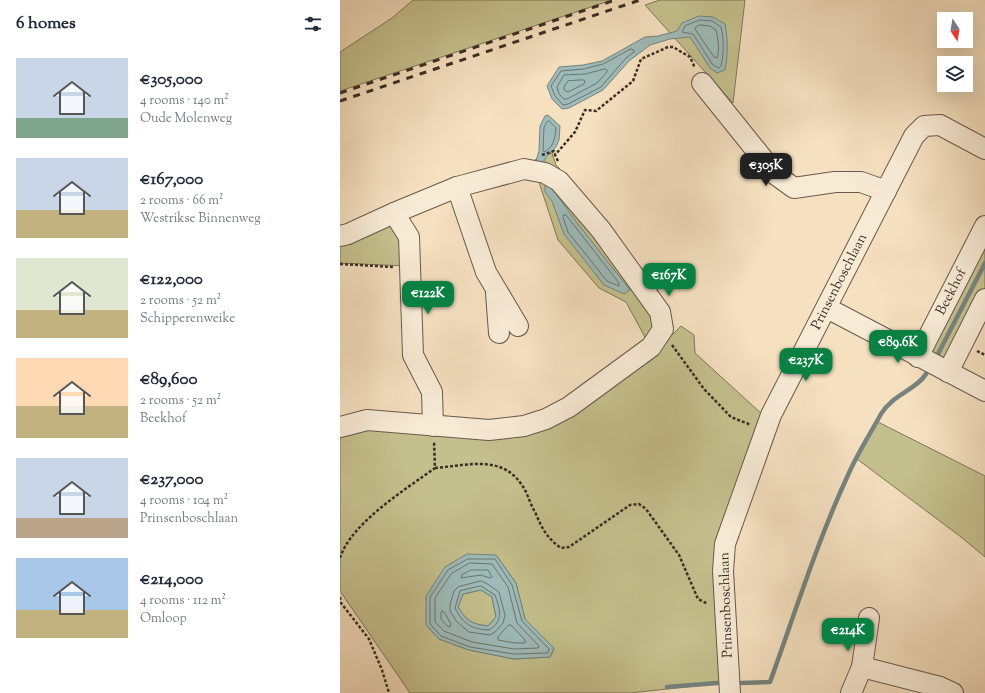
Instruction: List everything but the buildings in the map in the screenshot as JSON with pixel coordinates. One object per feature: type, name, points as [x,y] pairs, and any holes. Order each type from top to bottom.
[{"type":"street","points":[[702,83],[776,175],[794,188],[835,182],[861,182],[886,191]]},
{"type":"street","name":"Prinsenboschlaan","points":[[730,693],[723,571],[725,544],[764,431],[771,415],[914,136],[924,126],[940,125],[985,149]]},
{"type":"street","points":[[340,236],[348,234],[457,187],[524,169],[545,173],[559,181],[600,230],[660,312],[662,330],[651,346],[569,408],[546,419],[524,426],[489,430],[367,420],[340,427]]},
{"type":"street","points":[[457,187],[486,272],[518,326]]},
{"type":"street","points":[[394,213],[409,237],[413,356],[432,392],[433,426]]},
{"type":"street","name":"Beekhof","points":[[918,357],[985,226]]},
{"type":"street","points":[[496,289],[499,333]]},
{"type":"street","points":[[948,372],[985,299]]},
{"type":"street","points":[[827,308],[985,391]]},
{"type":"street","points":[[852,693],[862,667],[869,618]]},
{"type":"street","points":[[862,667],[940,687],[953,693]]},
{"type":"path","points":[[559,181],[562,170],[555,155],[575,132],[585,110],[596,111],[633,81],[641,59],[668,47],[673,47],[690,57],[698,78],[702,83]]},
{"type":"path","points":[[340,264],[410,268]]},
{"type":"path","points":[[662,330],[704,389],[731,417],[764,431]]},
{"type":"path","points":[[433,426],[435,468]]},
{"type":"path","points":[[340,558],[354,534],[374,514],[435,468],[480,464],[498,466],[511,473],[525,490],[542,530],[552,542],[561,548],[569,547],[630,505],[639,504],[646,509],[679,555],[698,599],[726,614]]},
{"type":"path","points":[[340,597],[341,603],[369,640],[382,670],[389,693]]},
{"type":"shaded area","points":[[413,0],[612,0],[340,91],[340,52],[392,18]]},
{"type":"shaded area","points":[[660,0],[745,0],[733,103],[645,5]]},
{"type":"shaded area","points":[[552,153],[556,165],[560,169],[556,173],[532,163],[536,159]]},
{"type":"shaded area","points":[[537,176],[545,179],[581,215],[657,322],[647,341],[626,302],[599,288],[558,240]]},
{"type":"shaded area","points":[[388,222],[400,229],[406,266],[340,263],[340,243]]},
{"type":"shaded area","points":[[985,237],[985,291],[947,366],[926,355]]},
{"type":"shaded area","points":[[681,326],[694,335],[695,353],[763,415],[714,558],[722,683],[630,693],[410,693],[340,591],[340,435],[371,426],[490,439],[656,351]],"holes":[[[496,555],[516,583],[525,619],[554,649],[550,657],[514,659],[469,650],[439,639],[426,625]]]},
{"type":"shaded area","points":[[878,422],[985,476],[985,557],[961,537],[857,459]]},
{"type":"shaded area","points":[[481,590],[492,597],[496,617],[488,626],[470,621],[464,616],[458,607],[463,594]]},
{"type":"water","points":[[699,16],[713,17],[725,24],[727,36],[727,58],[725,70],[717,73],[710,68],[690,37],[670,39],[650,45],[629,61],[603,90],[569,108],[562,109],[552,99],[547,86],[559,67],[583,65],[602,61],[645,37],[658,36],[677,31],[682,23]]},
{"type":"water","points":[[548,115],[560,126],[559,140],[556,147],[546,157],[542,165],[536,161],[539,151],[540,126],[545,116]]},
{"type":"water","points":[[545,184],[551,187],[630,290],[624,294],[604,285],[564,234],[552,201],[545,192]]},
{"type":"water","points":[[467,554],[496,555],[516,583],[525,619],[554,648],[550,657],[514,659],[469,650],[439,639],[426,625],[426,596],[445,567]],"holes":[[[481,590],[492,597],[496,617],[488,626],[473,623],[464,616],[458,607],[463,594]]]},
{"type":"waterway","points":[[938,354],[985,263]]},
{"type":"waterway","points":[[741,683],[770,682],[816,552],[855,459],[886,407],[897,397],[922,380],[926,374]]},
{"type":"waterway","points":[[667,687],[717,683]]},
{"type":"railway","points":[[340,93],[615,0]]},
{"type":"railway","points":[[340,101],[640,0]]}]
